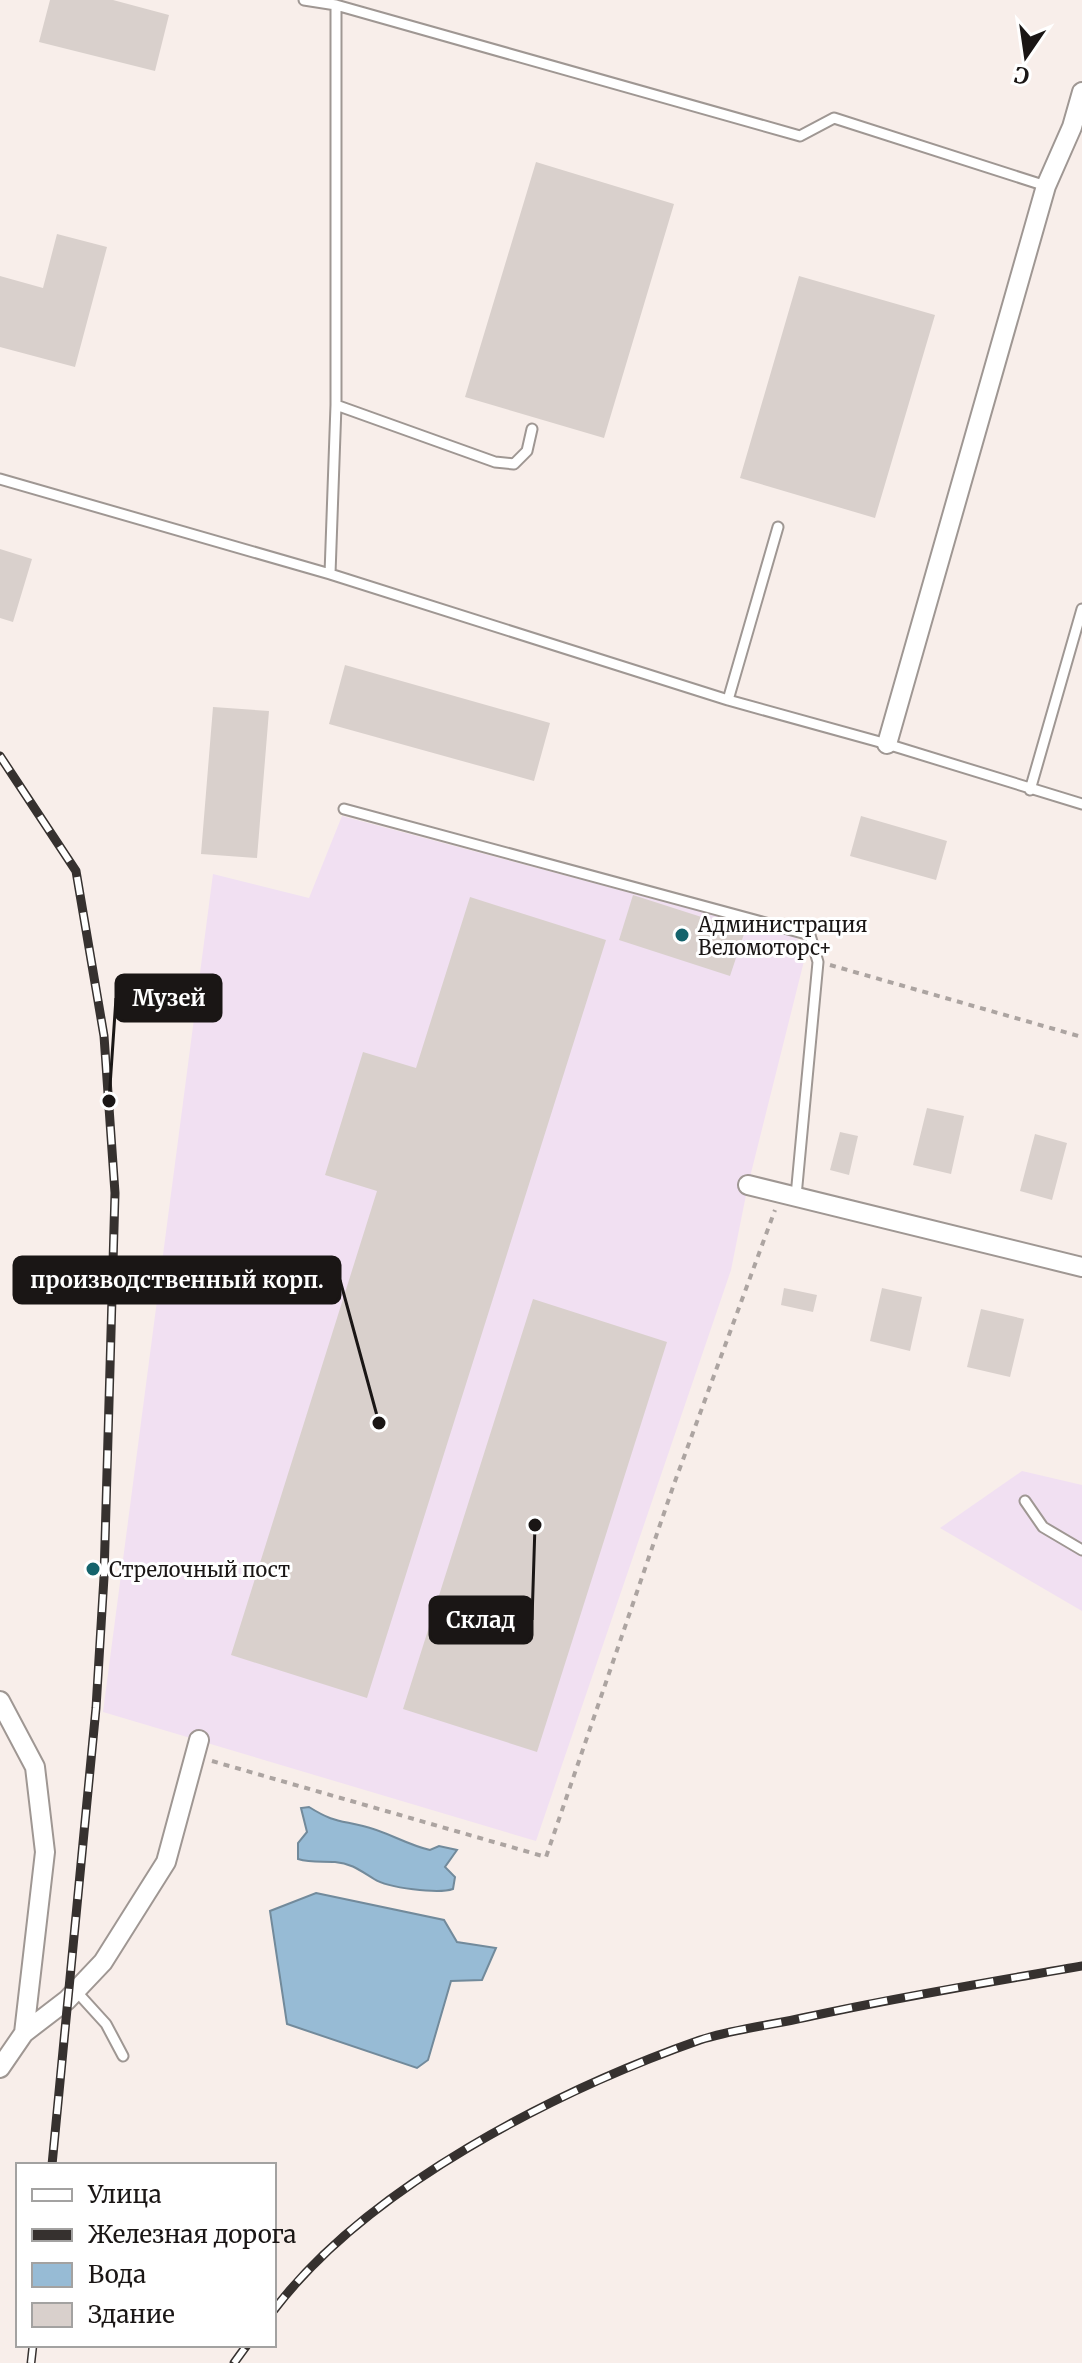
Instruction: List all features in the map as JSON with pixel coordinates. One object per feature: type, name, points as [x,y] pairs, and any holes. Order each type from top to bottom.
[{"type":"street","points":[[887,744],[1046,186],[1077,128],[1082,92]]},
{"type":"street","points":[[748,1185],[1082,1267]]},
{"type":"street","points":[[0,1701],[35,1767],[45,1852],[24,2033]]},
{"type":"street","points":[[0,2068],[24,2033],[76,1991],[103,1962],[166,1862],[196,1749]]},
{"type":"lane","points":[[304,0],[336,5],[800,136],[834,118],[1046,186]]},
{"type":"lane","points":[[330,574],[336,405],[336,5]]},
{"type":"lane","points":[[336,405],[495,462],[514,464],[527,451],[532,429]]},
{"type":"lane","points":[[0,479],[330,574],[728,700],[887,744],[1082,804]]},
{"type":"lane","points":[[728,700],[778,527]]},
{"type":"lane","points":[[1030,790],[1082,609]]},
{"type":"lane","points":[[344,809],[810,935],[818,962],[789,1194]]},
{"type":"lane","points":[[1025,1501],[1043,1527],[1082,1550]]},
{"type":"lane","points":[[76,1991],[106,2024],[123,2056]]},
{"type":"path","points":[[818,962],[1082,1037]]},
{"type":"path","points":[[196,1749],[236,1766],[462,1836],[546,1857],[674,1484],[789,1194]]},
{"type":"shaded area","points":[[342,816],[796,937],[806,953],[748,1185],[731,1270],[536,1841],[103,1712],[213,874],[309,898]]},
{"type":"shaded area","points":[[1022,1471],[1082,1485],[1082,1611],[940,1528]]},
{"type":"water","points":[[309,1807],[330,1818],[372,1828],[421,1848],[430,1850],[439,1846],[457,1850],[445,1867],[455,1877],[453,1889],[436,1891],[401,1887],[381,1882],[346,1864],[298,1859],[298,1843],[307,1832],[301,1808]]},
{"type":"water","points":[[316,1893],[444,1920],[457,1942],[496,1948],[482,1980],[451,1981],[428,2060],[417,2068],[287,2024],[270,1911]]},
{"type":"building","points":[[50,0],[113,0],[169,15],[155,71],[39,42]]},
{"type":"building","points":[[536,162],[674,204],[604,438],[465,397]]},
{"type":"building","points":[[57,234],[107,247],[75,367],[0,347],[0,276],[43,288]]},
{"type":"building","points":[[799,276],[935,315],[875,518],[740,478]]},
{"type":"building","points":[[0,549],[32,559],[13,622],[0,618]]},
{"type":"building","points":[[345,665],[550,723],[534,781],[329,724]]},
{"type":"building","points":[[213,707],[269,711],[257,858],[201,854]]},
{"type":"building","points":[[861,816],[947,841],[936,880],[850,856]]},
{"type":"building","name":"Администрация Веломоторс+","points":[[633,895],[745,931],[730,976],[619,940]]},
{"type":"building","points":[[470,897],[606,940],[367,1698],[231,1655],[377,1191],[325,1175],[363,1052],[416,1068]]},
{"type":"building","points":[[927,1108],[964,1116],[951,1174],[913,1165]]},
{"type":"building","points":[[840,1132],[858,1136],[849,1175],[830,1170]]},
{"type":"building","points":[[1035,1134],[1067,1143],[1052,1200],[1020,1191]]},
{"type":"building","points":[[784,1288],[817,1295],[813,1312],[781,1305]]},
{"type":"building","points":[[882,1288],[922,1297],[910,1351],[870,1341]]},
{"type":"building","points":[[533,1299],[667,1342],[537,1752],[403,1709]]},
{"type":"building","points":[[981,1309],[1024,1319],[1010,1377],[967,1367]]},
{"type":"railway","points":[[0,756],[76,871],[104,1036],[115,1193],[104,1577],[96,1708],[52,2163]]},
{"type":"railway","points":[[276,2308],[313,2265],[360,2223],[412,2184],[527,2115],[644,2061],[726,2033],[1082,1966]]},
{"type":"railway","points":[[31,2363],[33,2347]]},
{"type":"railway","points":[[234,2363],[246,2347]]},
{"type":"place","name":"Администрация Веломоторс+","points":[[682,935]]},
{"type":"place","name":"Музей","points":[[109,1101]]},
{"type":"place","name":"производственный корп.","points":[[379,1423]]},
{"type":"place","name":"Склад","points":[[535,1525]]},
{"type":"place","name":"Стрелочный пост","points":[[93,1569]]}]
